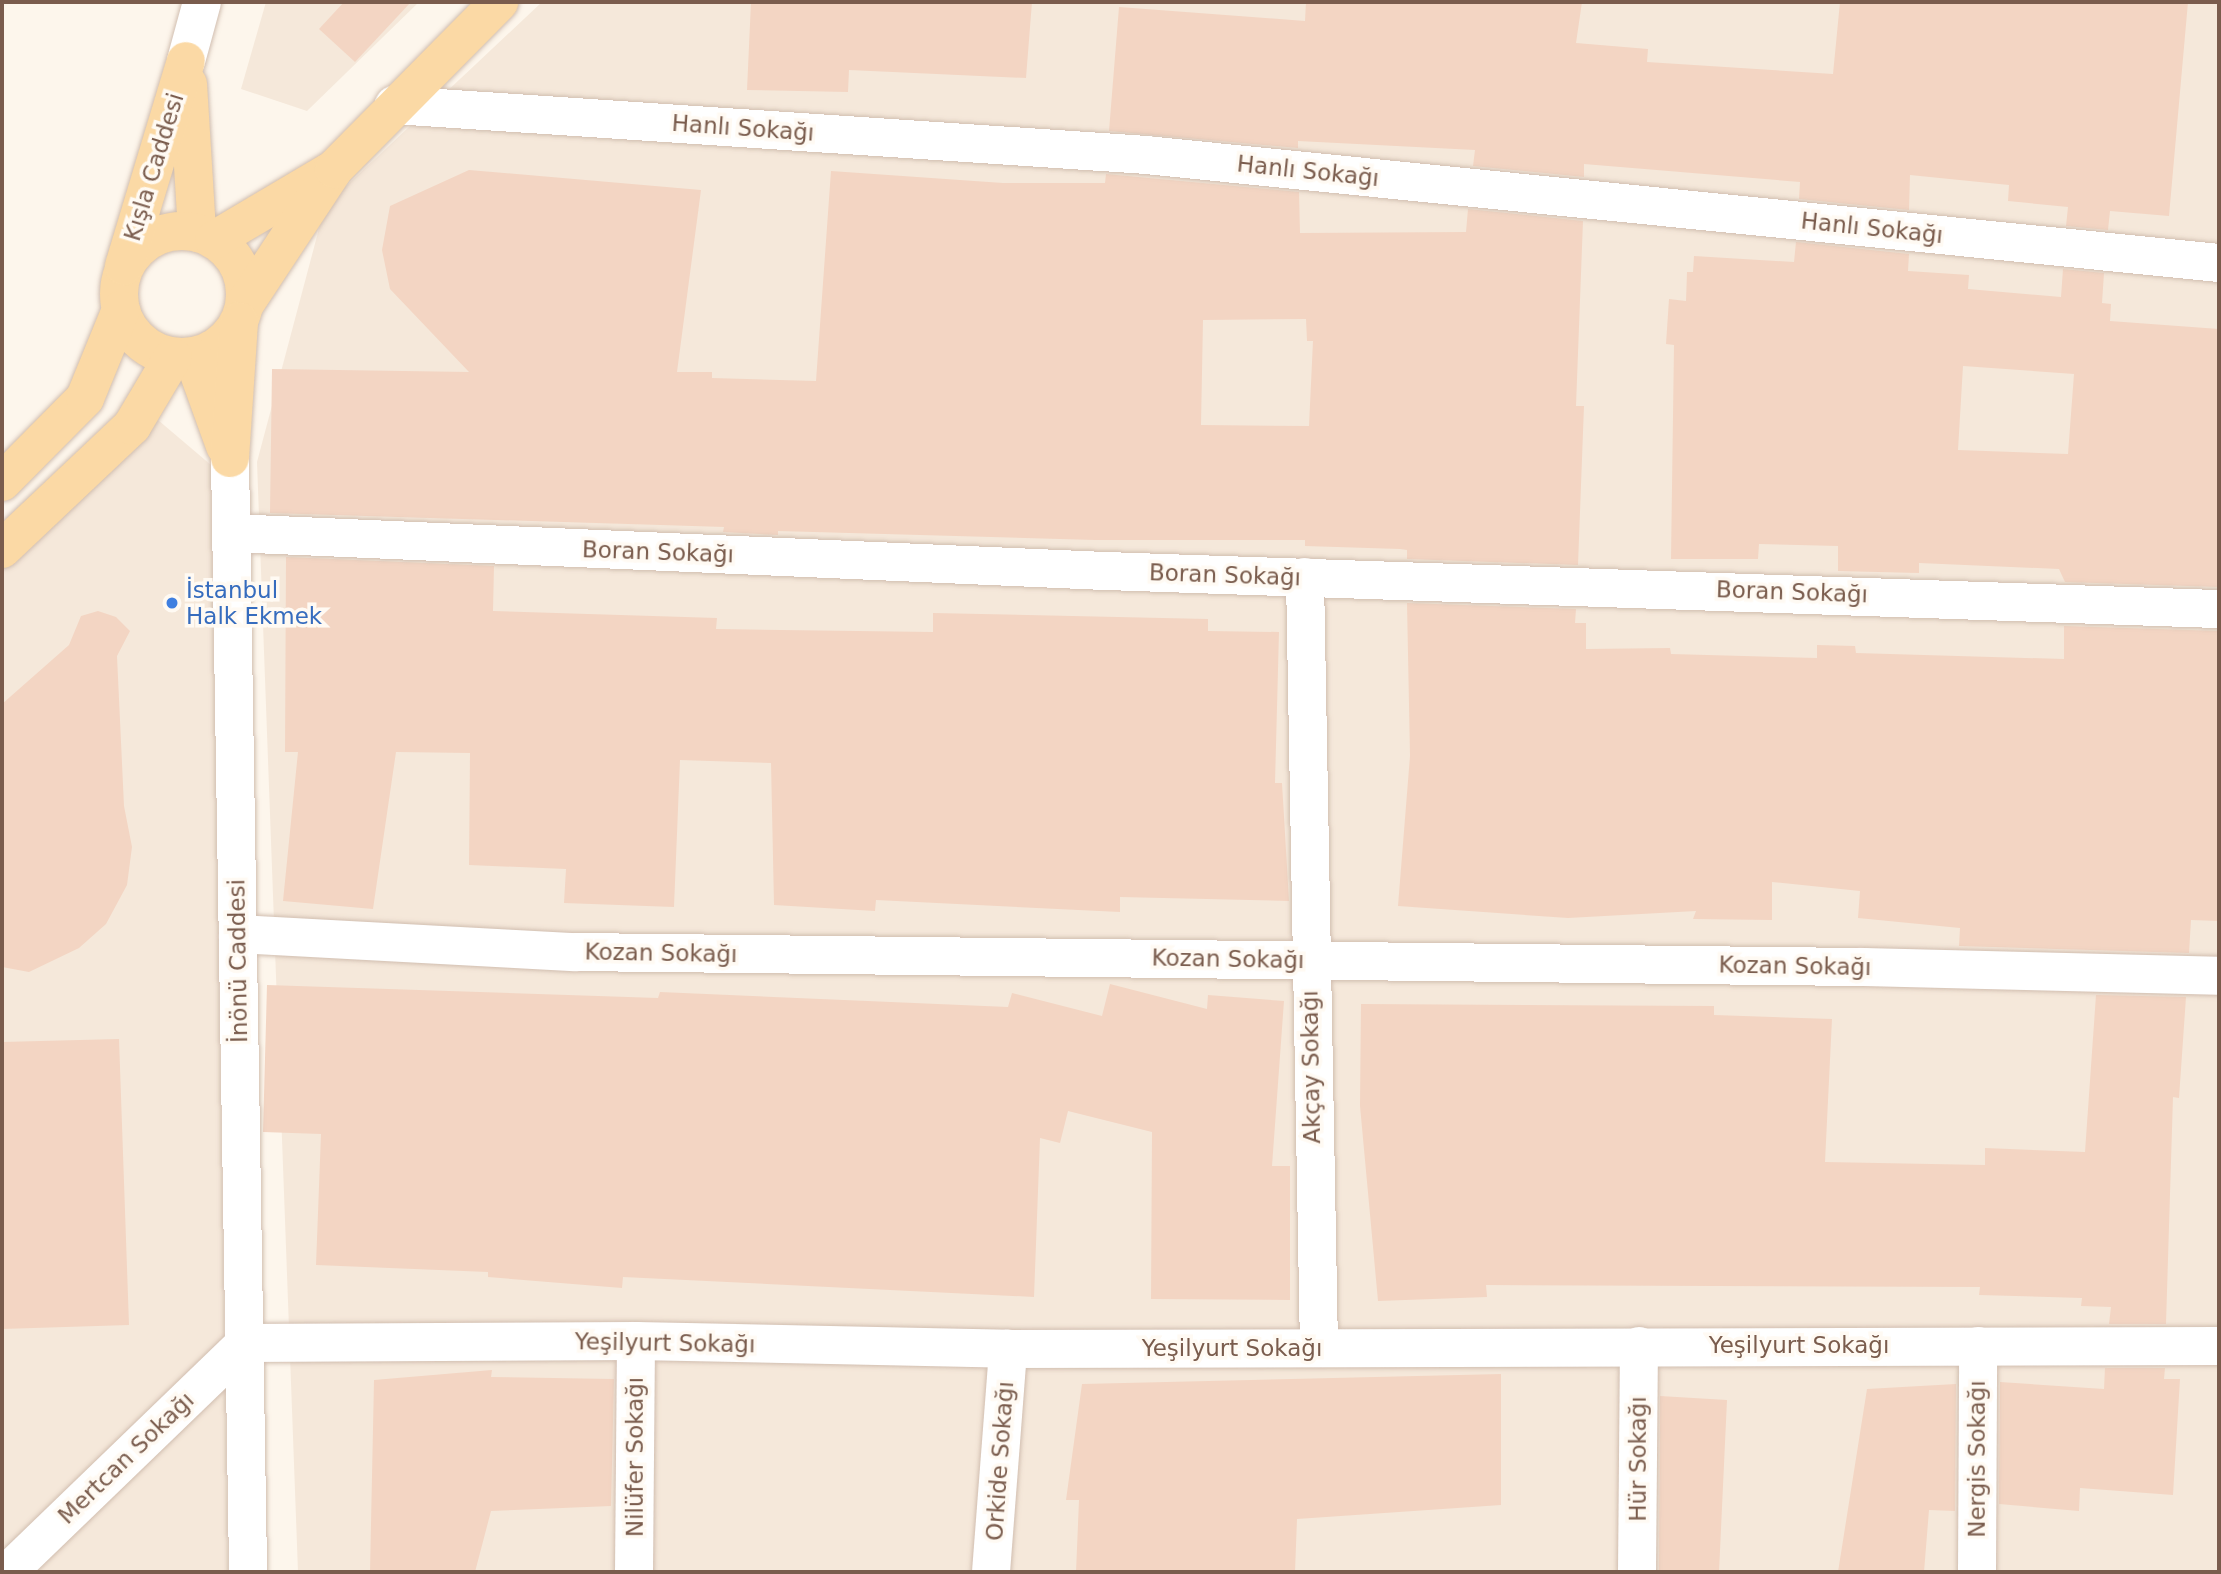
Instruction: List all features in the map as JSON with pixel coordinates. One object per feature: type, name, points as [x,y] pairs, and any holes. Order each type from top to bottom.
[{"type":"main road","points":[[121,292],[140,342],[183,357],[212,350],[242,312],[334,169],[394,105],[499,2]]},
{"type":"main road","name":"Kışla Caddesi","points":[[186,61],[206,236]]},
{"type":"main road","name":"Kışla Caddesi","points":[[121,292],[186,61]]},
{"type":"main road","points":[[2,482],[85,398],[121,292],[143,244],[160,234],[206,236],[334,169]]},
{"type":"main road","points":[[206,236],[240,267],[242,312],[230,458]]},
{"type":"main road","points":[[2,549],[132,426],[183,357]]},
{"type":"main road","name":"İnönü Caddesi","points":[[183,357],[230,458]]},
{"type":"street","name":"Kışla Caddesi","points":[[186,61],[202,2]]},
{"type":"street","name":"Hanlı Sokağı","points":[[394,105],[1146,155],[2219,263]]},
{"type":"street","name":"İnönü Caddesi","points":[[230,458],[248,1572]]},
{"type":"street","name":"Boran Sokağı","points":[[231,533],[1305,577],[2219,608]]},
{"type":"street","name":"Akçay Sokağı","points":[[1305,577],[1319,1347]]},
{"type":"street","name":"Kozan Sokağı","points":[[238,933],[575,952],[1310,960],[2219,976]]},
{"type":"street","name":"Yeşilyurt Sokağı","points":[[245,1343],[636,1341],[1008,1349],[2219,1346]]},
{"type":"street","name":"Nilüfer Sokağı","points":[[634,1572],[636,1341]]},
{"type":"street","name":"Mertcan Sokağı","points":[[8,1572],[245,1343]]},
{"type":"street","name":"Hür Sokağı","points":[[1637,1572],[1639,1346]]},
{"type":"street","name":"Nergis Sokağı","points":[[1977,1572],[1978,1346]]},
{"type":"street","name":"Orkide Sokağı","points":[[991,1572],[1008,1349]]},
{"type":"shaded area","points":[[266,2],[419,2],[307,111],[241,89]]},
{"type":"shaded area","points":[[542,2],[2219,2],[2219,1572],[298,1572],[257,462],[325,206]]},
{"type":"shaded area","points":[[158,420],[211,465],[228,1572],[2,1572],[2,566]]},
{"type":"building","points":[[344,2],[411,2],[355,62],[319,29]]},
{"type":"building","points":[[751,2],[1032,2],[1026,78],[849,70],[848,92],[747,90]]},
{"type":"building","points":[[1306,2],[1582,2],[1576,43],[1648,49],[1647,62],[1833,74],[1840,2],[2188,2],[2169,216],[2110,211],[2108,230],[2066,226],[2068,207],[2008,201],[2009,185],[1910,175],[1909,210],[1799,199],[1800,182],[1584,164],[1584,177],[1473,166],[1475,150],[1298,141],[1298,148],[1109,131],[1119,7],[1305,21]]},
{"type":"building","points":[[469,170],[701,190],[677,372],[712,372],[712,378],[816,381],[831,171],[1003,183],[1105,183],[1106,174],[1299,192],[1300,233],[1466,232],[1468,209],[1583,221],[1576,406],[1584,406],[1578,565],[1407,559],[1407,550],[1305,546],[1305,540],[1095,540],[778,531],[778,535],[723,532],[724,527],[270,513],[272,369],[469,372],[390,289],[382,250],[390,206]],"holes":[[[1306,319],[1307,341],[1313,341],[1309,426],[1201,425],[1203,320]]]},
{"type":"building","points":[[1796,242],[1909,254],[1908,271],[1969,275],[1968,289],[2061,297],[2063,269],[2104,273],[2102,303],[2111,304],[2110,321],[2219,329],[2219,587],[2065,582],[2059,569],[1919,563],[1919,573],[1838,571],[1838,546],[1759,544],[1758,559],[1671,559],[1674,345],[1666,344],[1669,299],[1686,301],[1687,272],[1693,272],[1694,256],[1794,262]],"holes":[[[1963,366],[2074,374],[2068,454],[1958,450]]]},
{"type":"building","points":[[286,557],[494,566],[493,611],[717,618],[716,629],[933,632],[933,613],[1208,619],[1208,631],[1279,632],[1275,783],[1282,783],[1289,901],[1120,897],[1120,912],[876,900],[875,911],[774,905],[771,763],[680,760],[674,907],[564,903],[566,869],[469,865],[470,753],[396,752],[373,909],[283,901],[298,752],[285,752]]},
{"type":"building","points":[[1407,603],[1576,609],[1575,623],[1586,623],[1586,649],[1670,648],[1671,654],[1817,658],[1817,645],[1855,646],[1856,653],[2064,659],[2064,626],[2219,631],[2219,921],[2191,920],[2189,953],[1959,946],[1960,928],[1858,918],[1860,891],[1772,882],[1772,920],[1693,919],[1696,911],[1568,918],[1398,906],[1410,756]]},
{"type":"building","points":[[98,611],[116,617],[130,631],[117,656],[124,806],[132,847],[127,885],[106,924],[79,948],[29,972],[2,967],[2,704],[69,645],[81,616]]},
{"type":"building","points":[[1110,984],[1207,1009],[1208,995],[1284,1001],[1272,1166],[1290,1166],[1290,1300],[1151,1299],[1152,1132],[1068,1111],[1060,1143],[1040,1138],[1034,1297],[623,1277],[622,1288],[488,1277],[488,1272],[316,1265],[321,1134],[263,1132],[267,985],[658,998],[660,992],[1008,1007],[1012,993],[1102,1016]]},
{"type":"building","points":[[2096,995],[2186,997],[2179,1098],[2173,1097],[2166,1324],[2109,1324],[2111,1307],[2081,1306],[2082,1298],[1979,1295],[1980,1287],[1486,1285],[1487,1297],[1378,1301],[1360,1106],[1361,1004],[1714,1006],[1714,1015],[1832,1019],[1825,1162],[1985,1165],[1985,1148],[2085,1152]]},
{"type":"building","points":[[119,1039],[129,1325],[2,1329],[2,1042]]},
{"type":"building","points":[[2105,1368],[2165,1368],[2164,1379],[2180,1379],[2173,1495],[2080,1488],[2079,1511],[1999,1504],[2000,1382],[2104,1389]]},
{"type":"building","points":[[492,1370],[491,1377],[614,1379],[611,1506],[491,1511],[475,1572],[370,1572],[374,1380]]},
{"type":"building","points":[[1501,1374],[1501,1505],[1297,1519],[1295,1572],[1076,1572],[1079,1500],[1066,1500],[1082,1384]]},
{"type":"building","points":[[1956,1384],[1955,1511],[1929,1510],[1924,1572],[1838,1572],[1867,1389]]},
{"type":"building","points":[[1660,1396],[1727,1400],[1719,1572],[1659,1572]]},
{"type":"place","name":"İstanbul Halk Ekmek","points":[[172,603]]}]
